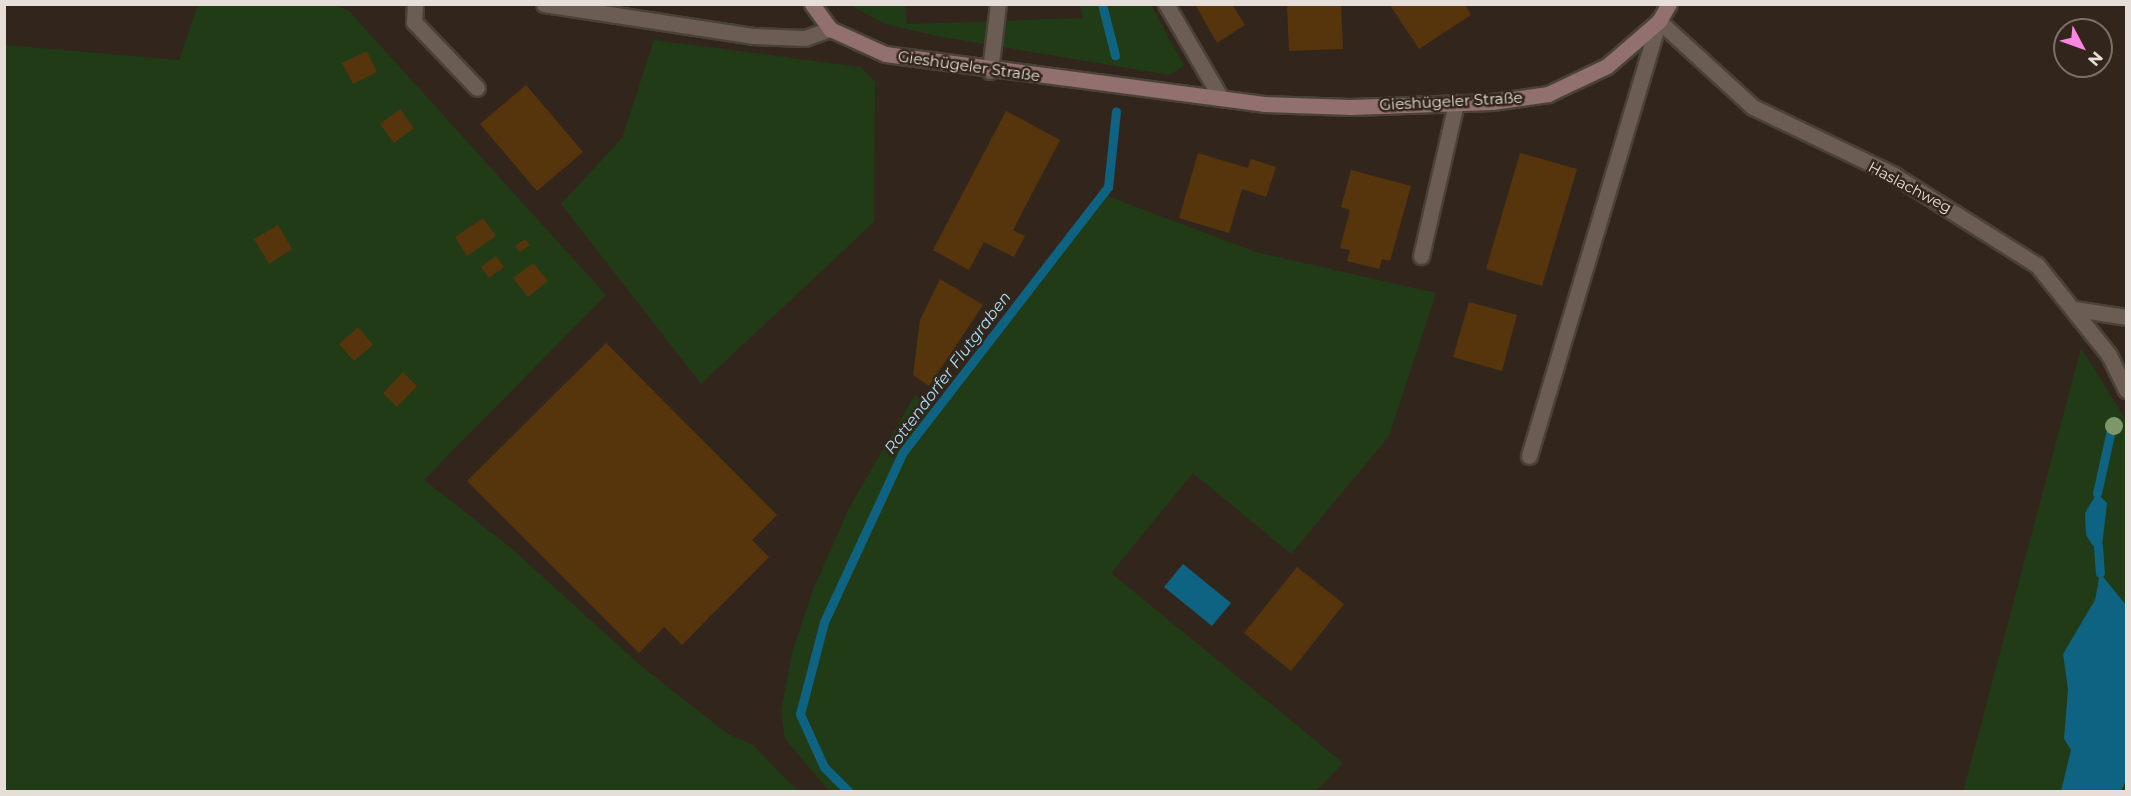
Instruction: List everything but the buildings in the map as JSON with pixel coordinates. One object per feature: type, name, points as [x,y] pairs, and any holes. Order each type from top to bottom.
[{"type":"street","points":[[415,4],[414,22],[477,88]]},
{"type":"street","points":[[544,4],[753,36],[805,38],[830,29]]},
{"type":"street","name":"Gieshügeler Straße","points":[[812,4],[830,29],[849,42],[885,54],[990,71],[1221,98],[1350,107],[1456,103],[1548,94],[1607,66],[1659,21]]},
{"type":"street","points":[[990,71],[998,4]]},
{"type":"street","points":[[1166,4],[1221,98]]},
{"type":"street","name":"Gieshügeler Straße","points":[[1529,456],[1659,21],[1669,4]]},
{"type":"street","name":"Haslachweg","points":[[1659,21],[1753,107],[1970,218],[2037,264],[2075,309],[2127,390]]},
{"type":"street","points":[[1421,256],[1456,103]]},
{"type":"street","points":[[2075,309],[2127,317]]},
{"type":"green space","points":[[332,4],[349,11],[606,295],[424,480],[510,547],[641,666],[728,734],[753,745],[798,791],[5,791],[5,45],[179,60],[198,5]]},
{"type":"green space","points":[[850,5],[905,5],[907,24],[1083,18],[1080,5],[1151,5],[1184,66],[1169,75],[937,36],[885,24]]},
{"type":"green space","points":[[654,40],[861,67],[875,82],[874,222],[701,384],[561,204],[622,138]]},
{"type":"green space","points":[[1102,194],[1256,252],[1436,293],[1389,436],[1291,554],[1193,473],[1111,573],[1343,763],[1316,791],[829,791],[785,739],[781,712],[792,653],[813,590],[849,508],[915,395],[935,411]]},
{"type":"green space","points":[[2081,348],[2126,420],[2126,791],[1963,792]]},
{"type":"water","points":[[2097,493],[2107,503],[2102,546],[2093,546],[2086,535],[2085,513]]},
{"type":"water","points":[[1183,564],[1231,603],[1212,626],[1164,587]]},
{"type":"water","points":[[2100,573],[2126,605],[2126,780],[2121,791],[2061,791],[2071,750],[2064,739],[2068,689],[2063,654],[2095,600]]},
{"type":"waterway","name":"Rottendorfer Flutgraben","points":[[1102,4],[1115,55]]},
{"type":"waterway","name":"Rottendorfer Flutgraben","points":[[849,792],[824,767],[800,714],[824,622],[903,452],[1108,187],[1116,111]]},
{"type":"waterway","points":[[2097,493],[2113,421]]},
{"type":"waterway","points":[[2098,546],[2100,573]]}]
